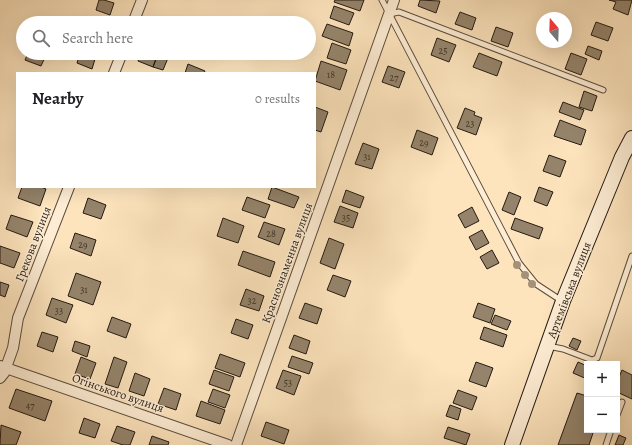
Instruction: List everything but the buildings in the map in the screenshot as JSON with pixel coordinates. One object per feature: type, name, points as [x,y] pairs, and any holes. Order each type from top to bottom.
[{"type":"main road","name":"Артемівська вулиця","points":[[512,445],[563,301],[622,157],[632,138]]},
{"type":"street","points":[[136,16],[142,0]]},
{"type":"street","name":"Краснознаменна вулиця","points":[[236,445],[394,0]]},
{"type":"street","points":[[114,72],[119,60]]},
{"type":"street","name":"Грекова вулиця","points":[[0,378],[4,373],[3,367],[13,348],[18,318],[69,188]]},
{"type":"street","name":"Огінського вулиця","points":[[3,367],[228,445]]},
{"type":"lane","points":[[382,0],[519,263],[536,284],[563,301]]},
{"type":"lane","points":[[389,14],[399,12],[603,90]]},
{"type":"lane","points":[[547,346],[563,349],[592,360],[597,358],[632,256]]},
{"type":"lane","points":[[620,407],[622,402]]},
{"type":"lane","points":[[606,445],[610,433]]}]
